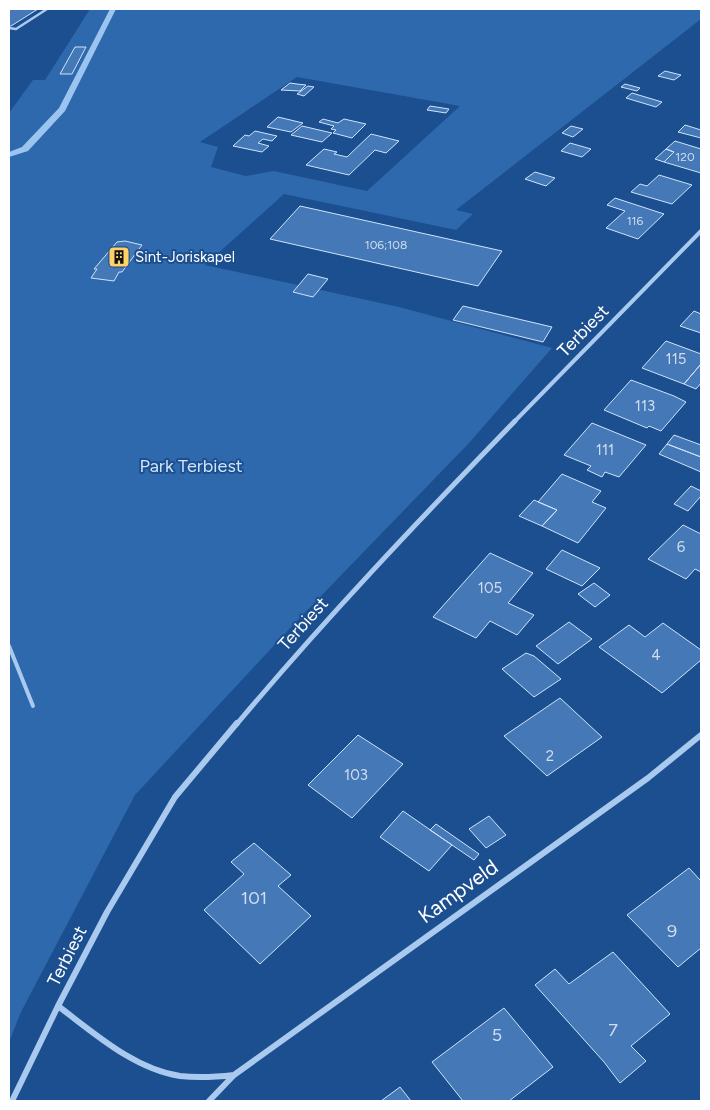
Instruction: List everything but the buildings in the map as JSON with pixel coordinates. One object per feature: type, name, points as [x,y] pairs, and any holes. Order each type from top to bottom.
[{"type":"street","name":"Terbiest","points":[[12,1101],[58,1006],[111,904],[175,797],[286,665],[399,541],[701,231]]},
{"type":"street","name":"Kampveld","points":[[209,1101],[234,1075],[648,778],[701,735]]},
{"type":"street","points":[[58,1006],[131,1056],[162,1072],[184,1076],[234,1075]]},
{"type":"lane","points":[[9,28],[16,29],[47,9]]},
{"type":"lane","points":[[9,646],[33,706]]},
{"type":"green space","name":"Park Terbiest","points":[[90,9],[701,9],[701,19],[456,210],[473,214],[456,230],[284,194],[205,265],[399,307],[552,348],[469,443],[292,626],[135,795],[21,1012],[9,1042],[9,113],[33,80],[45,80]],"holes":[[[297,77],[460,106],[367,191],[274,171],[246,176],[211,167],[218,147],[200,142]]]},
{"type":"waterway","points":[[9,155],[25,149],[62,109],[113,9]]},
{"type":"place","name":"Sint-Joriskapel","points":[[119,257]]}]
